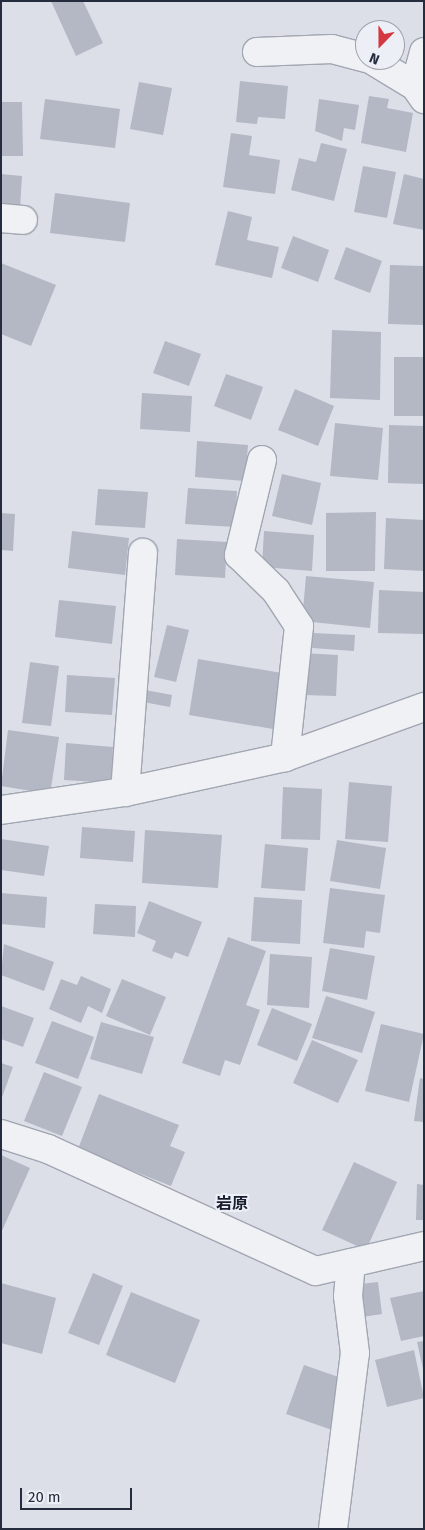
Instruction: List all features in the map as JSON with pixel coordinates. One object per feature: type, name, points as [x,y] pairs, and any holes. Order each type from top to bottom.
[{"type":"street","points":[[257,52],[332,49],[355,55]]},
{"type":"street","points":[[387,70],[419,92],[424,52]]},
{"type":"street","points":[[262,460],[239,555],[276,590],[299,626],[284,757]]},
{"type":"street","points":[[125,792],[143,553]]},
{"type":"street","points":[[1,810],[125,792],[284,757],[424,706]]},
{"type":"street","points":[[1,1134],[48,1149],[316,1271],[424,1246]]},
{"type":"street","points":[[333,1529],[356,1353],[348,1296],[350,1264]]},
{"type":"building","points":[[51,1],[83,1],[103,43],[76,56]]},
{"type":"building","points":[[240,81],[288,86],[285,119],[258,117],[257,124],[236,122]]},
{"type":"building","points":[[139,82],[172,88],[163,135],[130,129]]},
{"type":"building","points":[[369,96],[389,99],[387,108],[413,113],[406,152],[361,143]]},
{"type":"building","points":[[45,99],[120,109],[115,148],[40,139]]},
{"type":"building","points":[[319,99],[359,105],[355,130],[344,128],[342,141],[315,131]]},
{"type":"building","points":[[1,102],[22,102],[23,156],[1,156]]},
{"type":"building","points":[[231,133],[252,136],[249,155],[280,160],[275,194],[223,187]]},
{"type":"building","points":[[321,143],[347,149],[334,201],[291,190],[299,158],[316,162]]},
{"type":"building","points":[[363,166],[396,172],[387,218],[354,212]]},
{"type":"building","points":[[1,174],[22,176],[20,208],[1,206]]},
{"type":"building","points":[[404,174],[424,179],[424,230],[393,224]]},
{"type":"building","points":[[55,193],[130,203],[125,242],[50,233]]},
{"type":"building","points":[[228,211],[252,217],[247,240],[279,247],[272,278],[215,265]]},
{"type":"building","points":[[293,236],[329,250],[318,282],[281,268]]},
{"type":"building","points":[[346,247],[382,261],[370,293],[334,279]]},
{"type":"building","points":[[1,263],[56,285],[31,346],[1,334]]},
{"type":"building","points":[[390,265],[424,266],[424,325],[388,324]]},
{"type":"building","points":[[332,330],[381,332],[380,400],[330,398]]},
{"type":"building","points":[[165,341],[201,354],[189,386],[153,373]]},
{"type":"building","points":[[394,357],[424,357],[424,416],[394,416]]},
{"type":"building","points":[[226,374],[263,387],[251,420],[214,406]]},
{"type":"building","points":[[295,389],[334,406],[318,446],[278,430]]},
{"type":"building","points":[[142,393],[192,396],[190,432],[140,429]]},
{"type":"building","points":[[335,423],[383,428],[378,480],[330,476]]},
{"type":"building","points":[[389,425],[424,426],[424,484],[388,483]]},
{"type":"building","points":[[197,441],[248,445],[245,481],[195,477]]},
{"type":"building","points":[[282,474],[321,483],[312,525],[272,516]]},
{"type":"building","points":[[188,488],[237,491],[235,527],[185,524]]},
{"type":"building","points":[[98,489],[148,492],[145,528],[95,525]]},
{"type":"building","points":[[376,512],[375,571],[326,571],[326,513]]},
{"type":"building","points":[[1,513],[15,514],[13,551],[1,550]]},
{"type":"building","points":[[386,518],[424,520],[424,571],[384,569]]},
{"type":"building","points":[[72,531],[129,538],[125,575],[68,568]]},
{"type":"building","points":[[264,531],[314,535],[312,571],[262,567]]},
{"type":"building","points":[[177,539],[227,542],[225,578],[175,575]]},
{"type":"building","points":[[306,576],[374,582],[370,628],[302,621]]},
{"type":"building","points":[[379,590],[424,592],[424,634],[378,633]]},
{"type":"building","points":[[59,600],[116,606],[112,644],[55,637]]},
{"type":"building","points":[[167,625],[189,630],[176,682],[154,677]]},
{"type":"building","points":[[313,633],[355,635],[354,651],[312,648]]},
{"type":"building","points":[[303,653],[338,655],[336,696],[302,695]]},
{"type":"building","points":[[198,659],[282,673],[273,729],[189,715]]},
{"type":"building","points":[[30,662],[59,666],[51,726],[22,723]]},
{"type":"building","points":[[67,675],[115,678],[112,715],[65,712]]},
{"type":"building","points":[[145,690],[172,695],[170,707],[143,702]]},
{"type":"building","points":[[8,730],[59,737],[50,794],[1,786]]},
{"type":"building","points":[[66,743],[113,747],[111,783],[64,780]]},
{"type":"building","points":[[349,782],[392,786],[388,842],[345,839]]},
{"type":"building","points":[[283,787],[322,789],[320,840],[281,839]]},
{"type":"building","points":[[82,827],[135,831],[133,862],[80,858]]},
{"type":"building","points":[[145,830],[222,835],[218,888],[142,883]]},
{"type":"building","points":[[1,839],[49,846],[44,876],[1,870]]},
{"type":"building","points":[[337,840],[386,848],[380,889],[330,881]]},
{"type":"building","points":[[265,844],[308,848],[305,891],[261,888]]},
{"type":"building","points":[[330,888],[385,895],[380,933],[366,931],[364,948],[323,943]]},
{"type":"building","points":[[1,893],[47,897],[45,928],[1,924]]},
{"type":"building","points":[[254,897],[302,900],[300,944],[251,941]]},
{"type":"building","points":[[149,901],[202,922],[188,957],[175,952],[172,959],[152,951],[156,941],[137,933]]},
{"type":"building","points":[[95,904],[136,906],[135,937],[93,934]]},
{"type":"building","points":[[228,937],[266,951],[246,1005],[260,1010],[240,1065],[225,1060],[220,1076],[182,1063]]},
{"type":"building","points":[[4,944],[54,962],[44,991],[1,975]]},
{"type":"building","points":[[330,948],[375,956],[367,1000],[322,991]]},
{"type":"building","points":[[270,954],[312,957],[309,1008],[267,1005]]},
{"type":"building","points":[[81,976],[111,989],[102,1013],[88,1006],[81,1023],[49,1009],[61,979],[77,985]]},
{"type":"building","points":[[122,979],[166,997],[150,1035],[106,1016]]},
{"type":"building","points":[[326,996],[375,1012],[362,1053],[312,1038]]},
{"type":"building","points":[[1,1006],[34,1018],[23,1047],[1,1039]]},
{"type":"building","points":[[272,1008],[312,1024],[297,1061],[257,1045]]},
{"type":"building","points":[[52,1021],[94,1037],[78,1079],[35,1063]]},
{"type":"building","points":[[101,1022],[154,1037],[142,1074],[90,1059]]},
{"type":"building","points":[[381,1024],[424,1034],[409,1102],[365,1091]]},
{"type":"building","points":[[312,1040],[358,1060],[338,1103],[293,1083]]},
{"type":"building","points":[[1,1063],[13,1067],[1,1100]]},
{"type":"building","points":[[44,1072],[82,1087],[62,1136],[24,1121]]},
{"type":"building","points":[[420,1078],[424,1079],[424,1122],[414,1121]]},
{"type":"building","points":[[99,1094],[179,1125],[170,1146],[185,1152],[171,1186],[78,1149]]},
{"type":"building","points":[[1,1155],[30,1168],[1,1233]]},
{"type":"building","points":[[354,1162],[397,1182],[366,1250],[322,1230]]},
{"type":"building","points":[[417,1184],[424,1185],[424,1220],[416,1220]]},
{"type":"building","points":[[93,1273],[123,1286],[99,1345],[68,1333]]},
{"type":"building","points":[[378,1282],[382,1314],[356,1318],[352,1285]]},
{"type":"building","points":[[1,1283],[56,1298],[42,1354],[1,1343]]},
{"type":"building","points":[[424,1291],[424,1336],[401,1341],[390,1298]]},
{"type":"building","points":[[131,1292],[200,1320],[175,1383],[106,1355]]},
{"type":"building","points":[[424,1341],[424,1369],[423,1369],[417,1342]]},
{"type":"building","points":[[414,1350],[424,1398],[387,1407],[375,1360]]},
{"type":"building","points":[[304,1365],[350,1381],[332,1430],[286,1414]]},
{"type":"district","name":"岩原","points":[[232,1204]]}]
